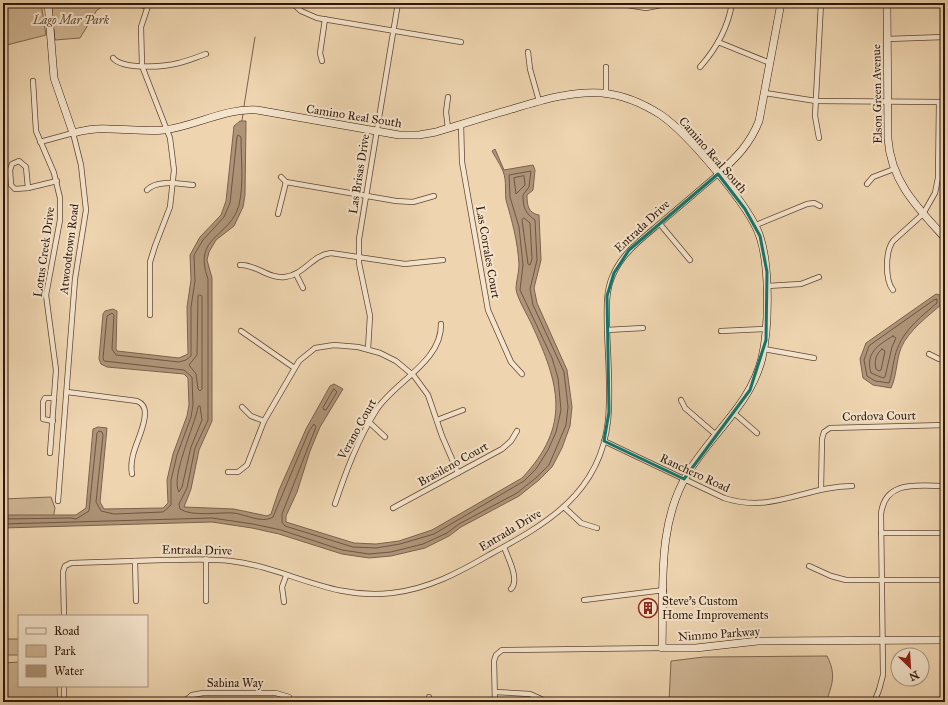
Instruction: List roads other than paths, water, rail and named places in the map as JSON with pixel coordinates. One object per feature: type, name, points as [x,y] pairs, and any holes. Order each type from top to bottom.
[{"type":"street","name":"Atwoodtown Road","points":[[48,3],[53,70],[73,133],[81,165],[86,210],[75,279],[58,501]]},
{"type":"street","points":[[136,3],[148,5],[141,27],[142,66],[167,130],[174,158],[174,184],[170,207],[154,246],[150,262],[150,315]]},
{"type":"street","points":[[292,3],[308,15],[325,19],[461,42]]},
{"type":"street","name":"Las Brisas Drive","points":[[368,349],[370,327],[369,308],[359,258],[359,239],[398,3]]},
{"type":"street","points":[[618,3],[646,8],[661,5]]},
{"type":"street","points":[[700,67],[718,42],[727,24],[732,3]]},
{"type":"street","name":"Entrada Drive","points":[[64,615],[64,569],[71,563],[206,560],[246,563],[343,592],[369,594],[394,593],[416,589],[450,577],[540,526],[564,507],[583,485],[596,462],[604,441],[609,412],[607,296],[614,273],[629,250],[736,159],[752,136],[759,121],[781,3]]},
{"type":"street","points":[[819,138],[815,116],[821,3]]},
{"type":"street","name":"Elson Green Avenue","points":[[887,3],[888,139],[894,169],[908,196],[945,238]]},
{"type":"street","points":[[322,61],[320,53],[325,19]]},
{"type":"street","points":[[888,39],[944,37]]},
{"type":"street","points":[[718,42],[770,63]]},
{"type":"street","points":[[528,52],[530,69],[539,101]]},
{"type":"street","points":[[113,58],[123,65],[142,66],[180,63],[206,54]]},
{"type":"street","points":[[606,67],[606,94]]},
{"type":"street","name":"Lotus Creek Drive","points":[[33,81],[35,125],[40,142],[57,182],[60,198],[60,220],[46,295],[55,357],[53,421],[50,453]]},
{"type":"street","points":[[765,93],[816,101],[945,102]]},
{"type":"street","name":"Camino Real South","points":[[40,142],[73,133],[99,129],[137,131],[167,130],[225,112],[244,110],[257,110],[399,135],[419,135],[567,94],[606,94],[636,102],[666,118],[685,136],[718,174],[745,208],[756,225],[765,260],[767,286],[764,349],[756,379],[743,402],[715,434],[684,479],[674,503],[667,533],[664,560],[662,648]]},
{"type":"street","points":[[448,97],[446,112],[448,128]]},
{"type":"street","points":[[893,290],[888,281],[889,248],[893,241],[923,214],[932,200],[937,186],[939,102]]},
{"type":"street","name":"Las Corrales Court","points":[[461,124],[462,162],[488,310],[511,362],[522,374]]},
{"type":"street","points":[[28,188],[25,165],[19,161],[14,162],[10,170],[12,187],[15,189],[28,188],[57,182]]},
{"type":"street","points":[[867,184],[873,177],[894,169]]},
{"type":"street","points":[[281,177],[286,182],[365,196],[410,202],[420,201],[434,196]]},
{"type":"street","points":[[278,214],[286,182]]},
{"type":"street","points":[[148,190],[155,184],[193,185]]},
{"type":"street","points":[[756,225],[807,204],[814,203],[820,206]]},
{"type":"street","points":[[660,224],[690,260]]},
{"type":"street","points":[[240,265],[249,266],[266,274],[280,277],[296,274],[315,259],[325,254],[405,264],[443,260]]},
{"type":"street","points":[[296,274],[303,288]]},
{"type":"street","points":[[767,286],[801,284],[819,277]]},
{"type":"street","name":"Verano Court","points":[[335,504],[349,462],[369,422],[385,399],[428,358],[438,344],[441,324]]},
{"type":"street","points":[[607,330],[644,328]]},
{"type":"street","points":[[721,331],[766,329]]},
{"type":"street","points":[[241,332],[293,367]]},
{"type":"street","points":[[228,472],[238,472],[247,465],[264,421],[293,367],[310,351],[321,346],[334,344],[368,349],[392,358],[412,373],[428,395],[448,451],[458,473]]},
{"type":"street","points":[[764,349],[814,358]]},
{"type":"street","points":[[929,354],[939,359],[945,359]]},
{"type":"street","points":[[67,392],[137,400],[142,404],[145,414],[132,459],[132,474]]},
{"type":"street","points":[[53,421],[43,419],[43,402],[45,398],[54,398]]},
{"type":"street","points":[[681,400],[685,408],[715,434]]},
{"type":"street","points":[[242,407],[251,416],[264,421]]},
{"type":"street","points":[[437,420],[463,410]]},
{"type":"street","points":[[734,413],[757,433]]},
{"type":"street","points":[[369,422],[385,437]]},
{"type":"street","name":"Cordova Court","points":[[821,489],[822,440],[824,432],[830,428],[945,425]]},
{"type":"street","name":"Brasileno Court","points":[[393,508],[502,449],[511,441],[517,430]]},
{"type":"street","name":"Ranchero Road","points":[[604,441],[724,498],[750,504],[787,500],[821,489],[852,486]]},
{"type":"street","points":[[875,702],[883,675],[882,509],[885,500],[891,493],[904,487],[945,486]]},
{"type":"street","points":[[564,507],[581,523],[597,528]]},
{"type":"street","points":[[881,533],[945,533]]},
{"type":"street","points":[[504,547],[515,580],[511,589]]},
{"type":"street","points":[[206,560],[206,601]]},
{"type":"street","points":[[135,561],[136,601]]},
{"type":"street","points":[[809,566],[841,579],[945,580]]},
{"type":"street","points":[[284,602],[282,593],[286,576]]},
{"type":"street","points":[[584,600],[664,590]]},
{"type":"street","name":"Nimmo Parkway","points":[[495,692],[494,661],[496,655],[505,650],[696,648],[758,641],[945,640]]},
{"type":"street","points":[[64,687],[64,702]]},
{"type":"street","points":[[495,702],[495,692],[526,693],[538,696],[548,702]]},
{"type":"street","name":"Sabina Way","points":[[183,702],[192,695],[203,693],[276,693],[289,697]]},
{"type":"street","points":[[71,702],[114,701]]},
{"type":"water","points":[[240,121],[246,121],[245,195],[243,207],[234,226],[216,240],[209,252],[207,260],[212,278],[212,421],[199,450],[191,489],[184,507],[234,509],[267,516],[271,514],[279,490],[306,429],[330,386],[334,384],[343,389],[320,427],[310,451],[297,492],[286,516],[286,522],[354,543],[376,544],[399,541],[432,530],[522,478],[538,459],[548,440],[554,422],[556,404],[554,385],[549,366],[532,325],[520,302],[516,289],[519,271],[517,248],[506,200],[504,175],[502,168],[492,151],[495,149],[504,170],[533,165],[535,170],[533,190],[527,195],[527,202],[530,210],[539,215],[541,260],[534,288],[537,303],[567,370],[572,407],[570,426],[562,448],[552,467],[519,496],[461,527],[449,536],[425,548],[391,556],[369,558],[342,554],[279,534],[212,522],[3,528],[3,515],[76,515],[86,508],[93,429],[98,427],[107,428],[100,502],[104,509],[163,508],[168,503],[167,480],[173,454],[187,416],[189,405],[188,378],[184,374],[107,367],[101,364],[99,359],[103,314],[105,311],[113,309],[117,311],[117,351],[179,358],[188,354],[187,307],[191,280],[190,255],[200,237],[221,215],[226,201],[234,126]]},
{"type":"water","points":[[936,294],[940,295],[942,304],[919,324],[904,342],[899,353],[891,388],[873,385],[863,378],[860,359],[866,343]]},
{"type":"waterway","points":[[244,106],[255,37]]},
{"type":"waterway","points":[[242,121],[243,114]]},
{"type":"place","name":"Steve's Custom Home Improvements","points":[[648,608]]},
{"type":"park label","name":"Lago Mar Park","points":[[71,20]]}]
